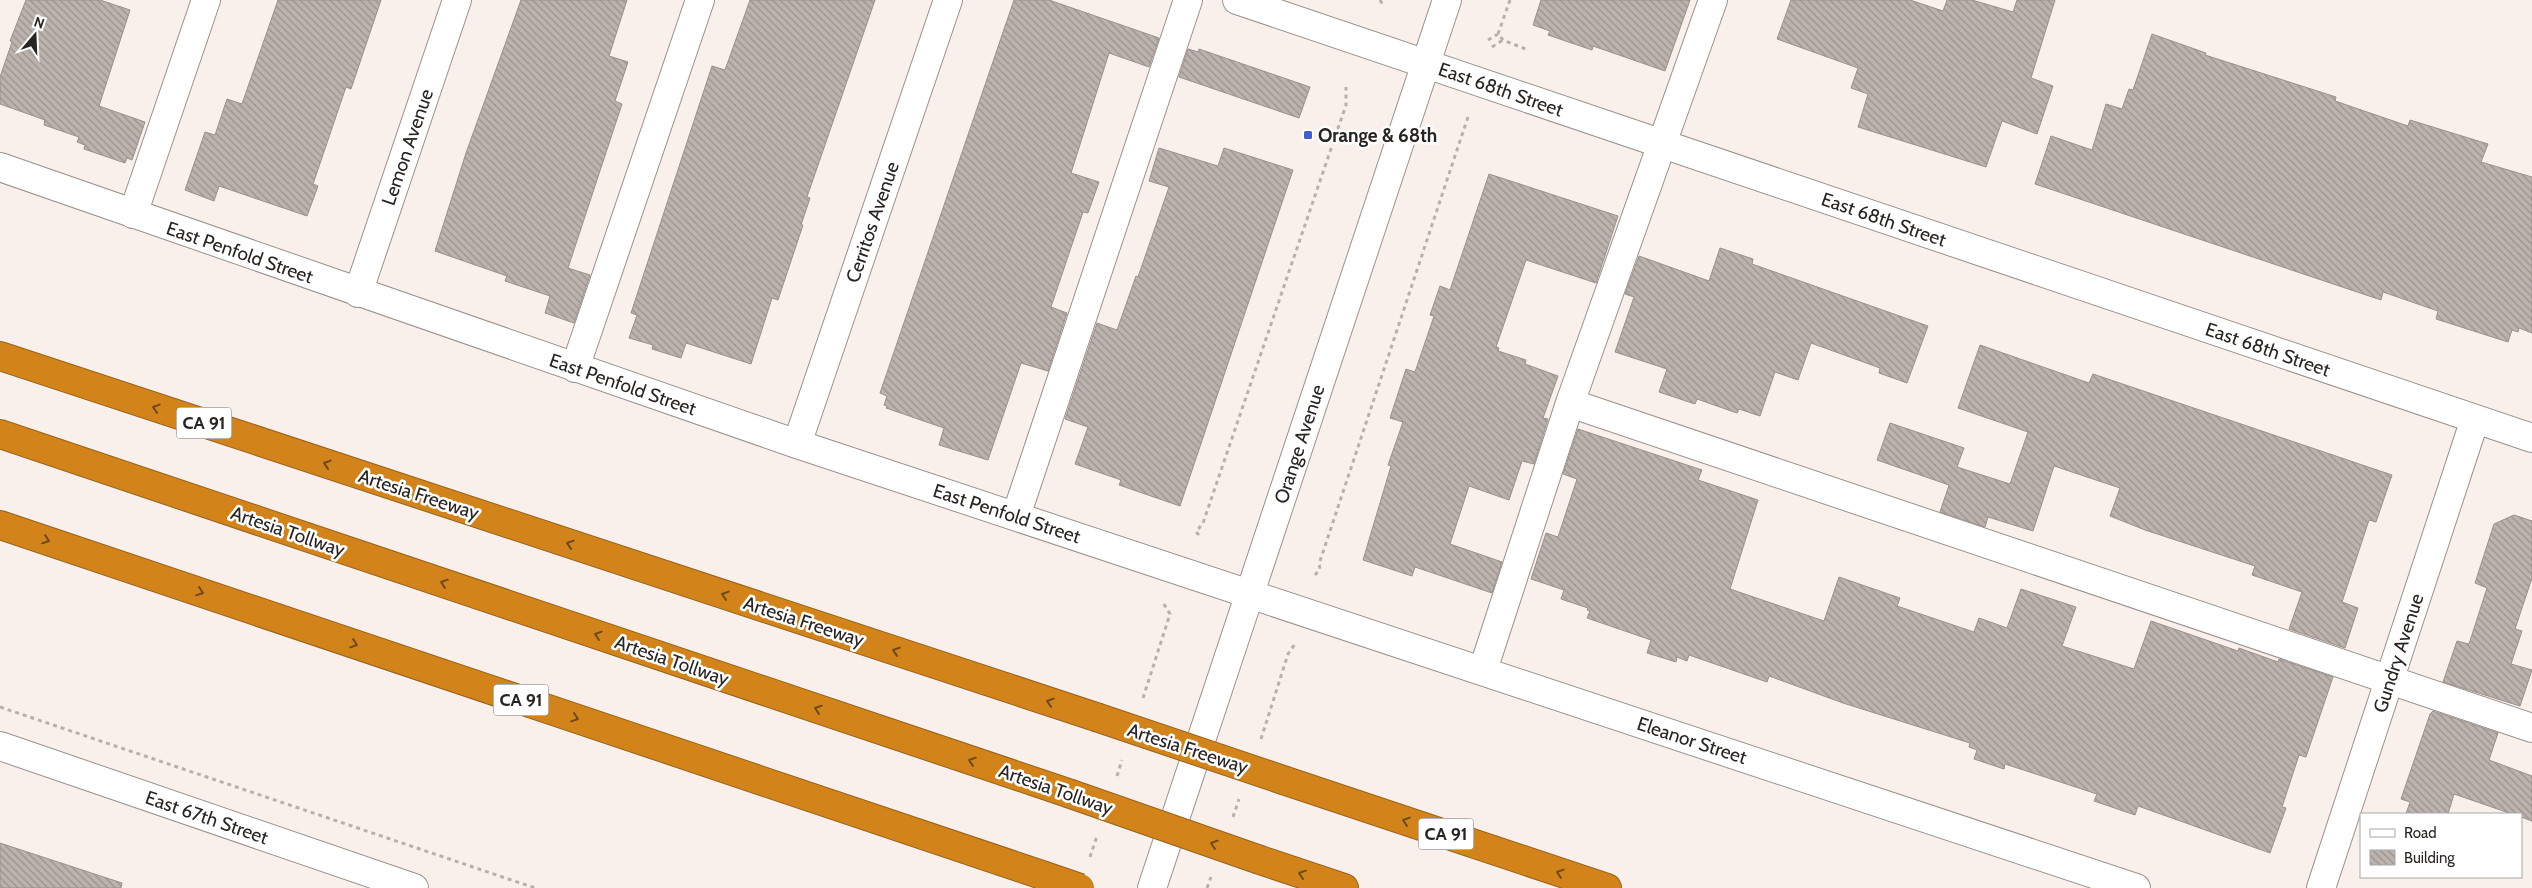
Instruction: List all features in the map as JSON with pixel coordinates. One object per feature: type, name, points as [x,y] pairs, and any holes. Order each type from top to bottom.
[{"type":"highway","name":"Artesia Freeway","points":[[0,356],[1096,717],[1606,888]]},
{"type":"highway","name":"Artesia Tollway","points":[[0,434],[1068,793],[1344,888]]},
{"type":"highway","name":"CA 91","points":[[0,525],[1080,888]]},
{"type":"street","points":[[133,214],[206,0]]},
{"type":"street","name":"Lemon Avenue","points":[[358,293],[457,0]]},
{"type":"street","points":[[575,368],[700,0]]},
{"type":"street","name":"Cerritos Avenue","points":[[797,444],[948,0]]},
{"type":"street","points":[[1016,516],[1188,0]]},
{"type":"street","name":"East 68th Street","points":[[1237,0],[2532,438]]},
{"type":"street","name":"Orange Avenue","points":[[1152,888],[1447,0]]},
{"type":"street","points":[[1483,670],[1570,403],[1713,0]]},
{"type":"street","name":"East Penfold Street","points":[[0,167],[797,444],[1249,592]]},
{"type":"street","points":[[1570,403],[2532,728]]},
{"type":"street","name":"Gundry Avenue","points":[[2322,888],[2475,419]]},
{"type":"street","name":"Eleanor Street","points":[[1249,592],[2136,888]]},
{"type":"street","name":"East 67th Street","points":[[0,746],[414,888]]},
{"type":"path","points":[[1380,0],[1384,5]]},
{"type":"path","points":[[1488,40],[1498,34],[1510,0]]},
{"type":"path","points":[[1498,34],[1502,40],[1528,50]]},
{"type":"path","points":[[1492,47],[1502,40]]},
{"type":"path","points":[[1199,535],[1196,532],[1203,523],[1346,105],[1346,87]]},
{"type":"path","points":[[1315,575],[1320,569],[1319,564],[1468,117]]},
{"type":"path","points":[[1140,705],[1170,614],[1157,595]]},
{"type":"path","points":[[1168,610],[1172,606]]},
{"type":"path","points":[[1258,746],[1288,654],[1295,644],[1300,641]]},
{"type":"path","points":[[0,707],[535,888]]},
{"type":"path","points":[[1116,778],[1125,751]]},
{"type":"path","points":[[1230,826],[1242,790]]},
{"type":"path","points":[[1089,860],[1098,833]]},
{"type":"path","points":[[1207,888],[1214,870]]},
{"type":"building","points":[[26,0],[100,0],[130,10],[99,106],[145,122],[132,160],[127,158],[125,163],[84,149],[85,145],[77,142],[79,137],[44,125],[45,120],[0,104],[0,77],[12,42],[10,41]]},
{"type":"building","points":[[278,0],[381,0],[351,89],[346,87],[313,184],[318,186],[307,216],[219,186],[214,201],[185,190],[205,132],[215,135],[227,99],[242,104]]},
{"type":"building","points":[[521,0],[627,0],[609,56],[628,62],[615,101],[622,104],[568,268],[590,275],[574,323],[545,313],[550,296],[505,281],[507,276],[435,251],[466,153]]},
{"type":"building","points":[[750,0],[875,0],[807,197],[810,198],[801,225],[803,225],[778,300],[772,298],[751,364],[686,343],[681,358],[652,349],[653,345],[629,338],[637,315],[631,313],[712,66],[725,70]]},
{"type":"building","points":[[1014,0],[1049,0],[1159,38],[1149,67],[1109,53],[1071,173],[1099,182],[1088,213],[1083,212],[1051,307],[1067,313],[1048,371],[1021,363],[988,460],[939,445],[944,428],[886,408],[887,406],[884,405],[887,396],[880,393]]},
{"type":"building","points":[[1541,0],[1690,0],[1665,71],[1593,46],[1592,50],[1548,35],[1550,31],[1533,25]]},
{"type":"building","points":[[1791,0],[1910,0],[1943,11],[1947,0],[1972,0],[2013,12],[2017,0],[2055,0],[2031,78],[2053,86],[2037,134],[2002,121],[1986,167],[1858,127],[1868,94],[1851,88],[1858,68],[1777,39]]},
{"type":"building","points":[[2152,34],[2206,53],[2205,55],[2336,97],[2335,101],[2408,126],[2410,120],[2488,144],[2481,162],[2532,177],[2532,333],[2519,328],[2518,332],[2512,330],[2508,342],[2436,319],[2438,311],[2383,292],[2381,300],[2035,184],[2051,136],[2092,150],[2106,104],[2122,109],[2129,89],[2133,90]]},
{"type":"building","points":[[1188,49],[1198,52],[1199,49],[1310,87],[1299,118],[1179,77]]},
{"type":"building","points":[[1159,148],[1218,166],[1224,148],[1293,170],[1180,506],[1119,485],[1121,480],[1075,464],[1088,427],[1065,419],[1097,323],[1117,330],[1136,276],[1138,277],[1169,187],[1149,181]]},
{"type":"building","points":[[1489,174],[1618,216],[1596,283],[1526,260],[1496,347],[1499,348],[1498,351],[1526,360],[1525,364],[1558,376],[1543,418],[1548,419],[1534,464],[1522,461],[1509,500],[1469,486],[1450,544],[1502,562],[1492,593],[1415,567],[1412,576],[1363,560],[1391,466],[1388,465],[1403,422],[1390,418],[1406,369],[1415,372],[1434,316],[1430,315],[1440,286],[1450,290]]},
{"type":"building","points":[[1720,248],[1753,259],[1752,264],[1928,326],[1907,383],[1879,373],[1880,368],[1811,343],[1798,380],[1775,372],[1760,416],[1739,409],[1737,413],[1697,399],[1695,404],[1659,392],[1667,369],[1615,352],[1634,297],[1625,294],[1639,256],[1709,281]]},
{"type":"building","points":[[1980,345],[2089,383],[2093,374],[2392,475],[2376,522],[2369,520],[2342,602],[2358,608],[2345,648],[2289,629],[2302,592],[2252,575],[2255,566],[2145,530],[2110,516],[2120,488],[2054,466],[2033,531],[1988,517],[1985,527],[1940,512],[1949,485],[1877,460],[1890,423],[1964,448],[1957,467],[2010,484],[2028,432],[1958,408]]},
{"type":"building","points":[[1578,429],[1702,470],[1698,480],[1758,500],[1730,589],[1824,621],[1839,577],[1900,598],[1897,606],[1974,632],[1979,618],[2007,628],[2021,589],[2076,607],[2062,646],[2134,669],[2151,621],[2238,651],[2239,648],[2278,662],[2279,659],[2333,677],[2306,757],[2299,755],[2282,807],[2286,808],[2270,853],[2138,806],[2135,815],[2094,801],[2097,794],[2005,764],[2004,769],[1974,759],[1977,750],[1969,747],[1970,743],[1843,703],[1769,676],[1767,682],[1689,655],[1687,661],[1677,657],[1676,662],[1647,653],[1651,640],[1587,618],[1590,611],[1587,610],[1588,608],[1561,599],[1564,590],[1531,579],[1546,533],[1558,537],[1577,479],[1563,474]]},
{"type":"building","points":[[2514,515],[2532,521],[2532,578],[2515,629],[2522,631],[2511,664],[2532,670],[2520,706],[2443,682],[2457,641],[2469,644],[2487,588],[2475,583],[2494,524]]},
{"type":"building","points":[[2433,711],[2498,733],[2489,760],[2532,776],[2532,821],[2522,817],[2522,813],[2509,813],[2454,794],[2448,813],[2406,813],[2410,802],[2401,799],[2430,714]]},
{"type":"building","points":[[0,843],[122,883],[121,888],[0,888]]},
{"type":"place","name":"Orange & 68th","points":[[1308,135]]}]
